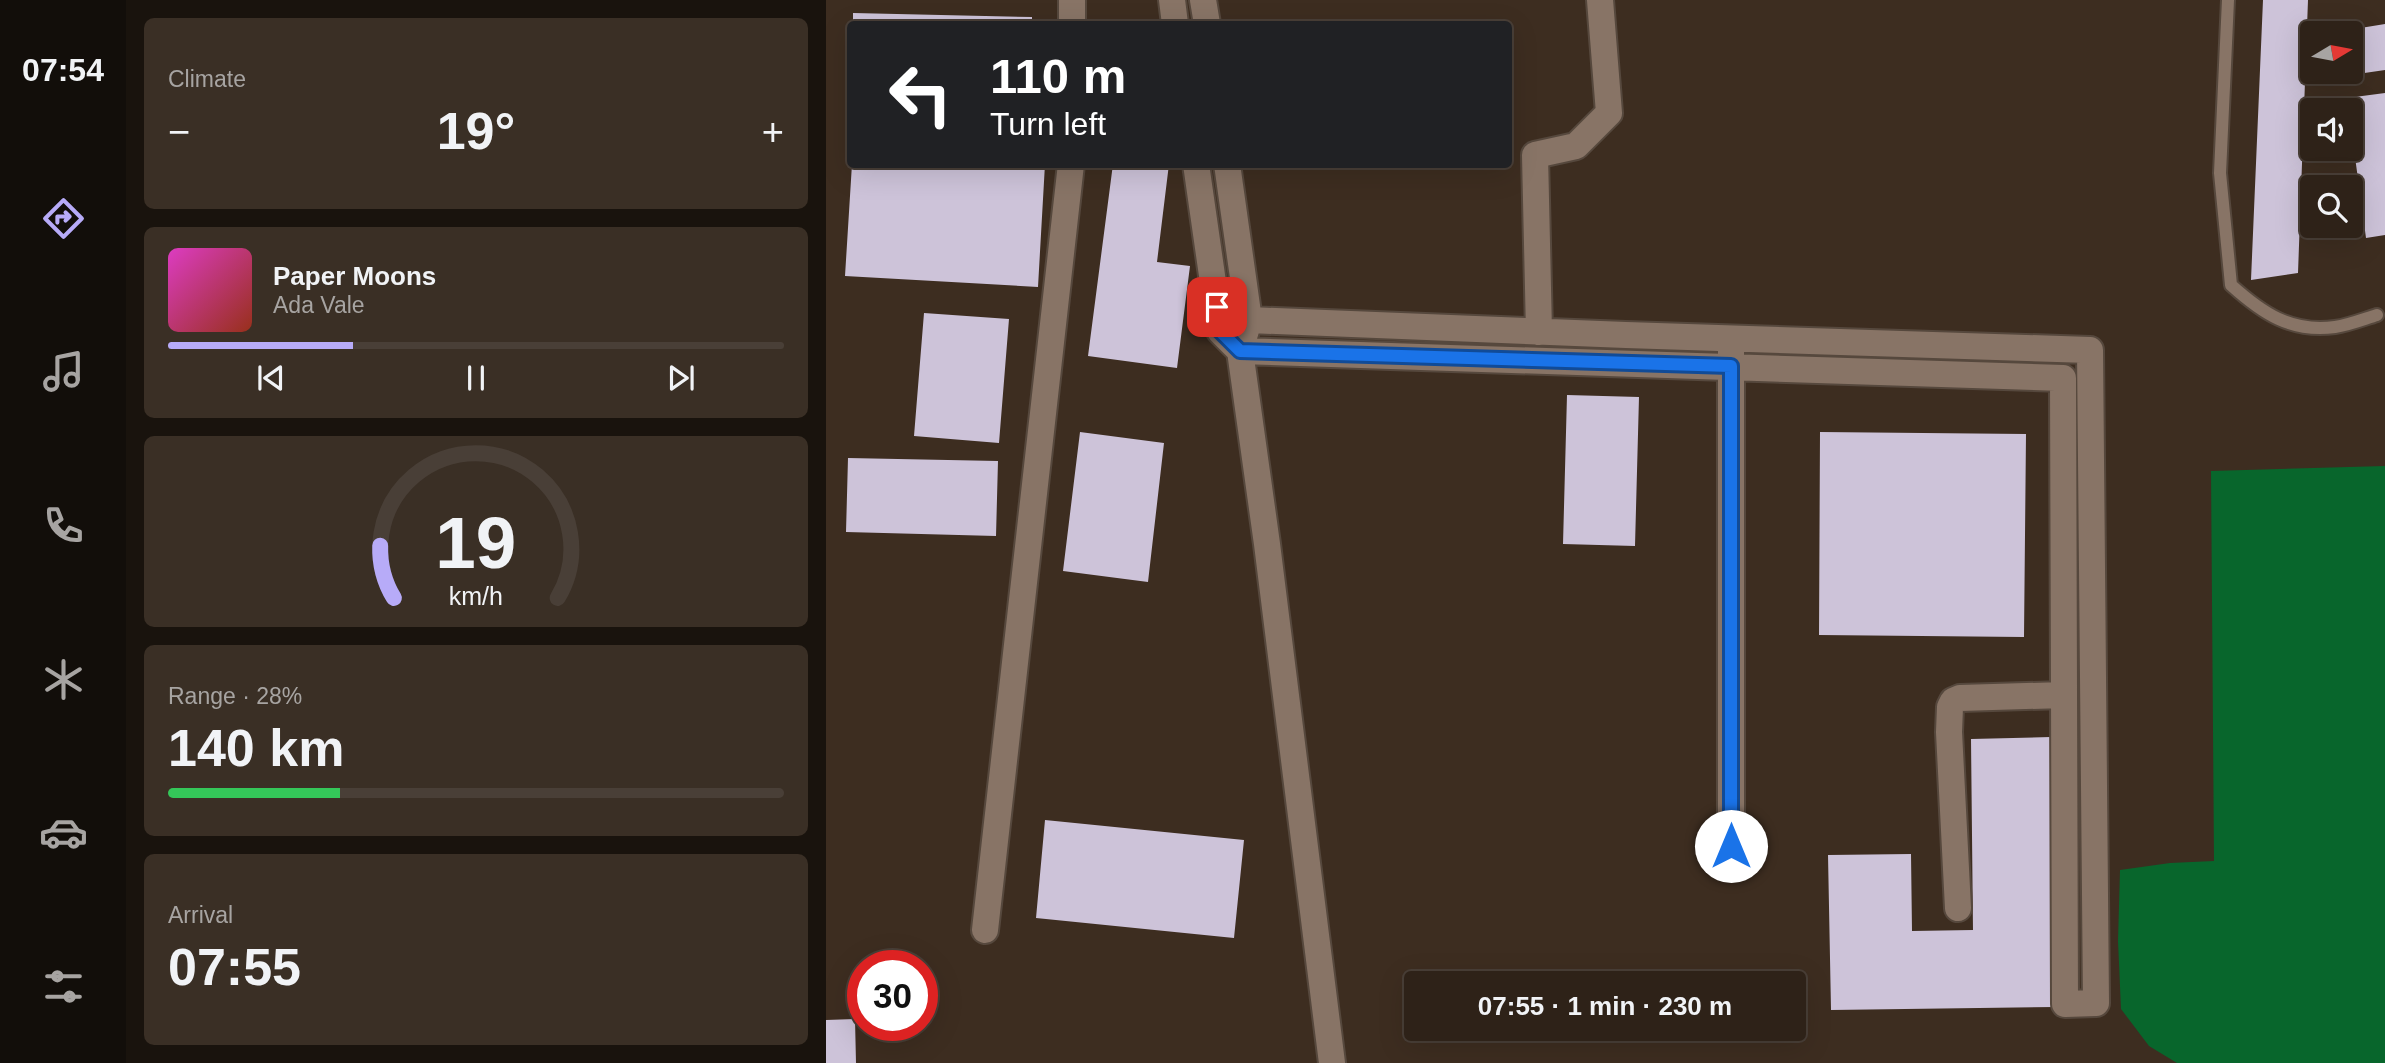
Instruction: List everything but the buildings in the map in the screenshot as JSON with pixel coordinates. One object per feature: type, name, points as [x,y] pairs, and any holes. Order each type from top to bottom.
[{"type":"street","points":[[1072,0],[1072,21]]},
{"type":"street","points":[[1172,0],[1175,21]]},
{"type":"street","points":[[1203,0],[1206,21]]},
{"type":"street","points":[[1539,332],[1535,155],[1576,146],[1609,113],[1600,0]]},
{"type":"street","points":[[985,930],[1071,168]]},
{"type":"street","points":[[1197,168],[1220,331],[1240,351],[2063,378],[2066,1004],[2096,1003],[2090,350],[1249,320],[1220,331]]},
{"type":"street","points":[[1228,168],[1249,320],[1240,351],[1332,1063]]},
{"type":"street","points":[[1731,338],[1731,846]]},
{"type":"street","points":[[1958,908],[1950,707],[1953,701],[1960,698],[2064,695]]},
{"type":"lane","points":[[2228,0],[2220,173],[2231,285],[2257,309],[2298,327],[2335,327],[2377,315]]},
{"type":"green space","points":[[2385,466],[2385,1063],[2177,1063],[2149,1046],[2121,1009],[2118,941],[2120,870],[2170,863],[2214,861],[2211,471]]},
{"type":"route","points":[[1217,307],[1220,331],[1240,351],[1731,366],[1731,846]]}]
